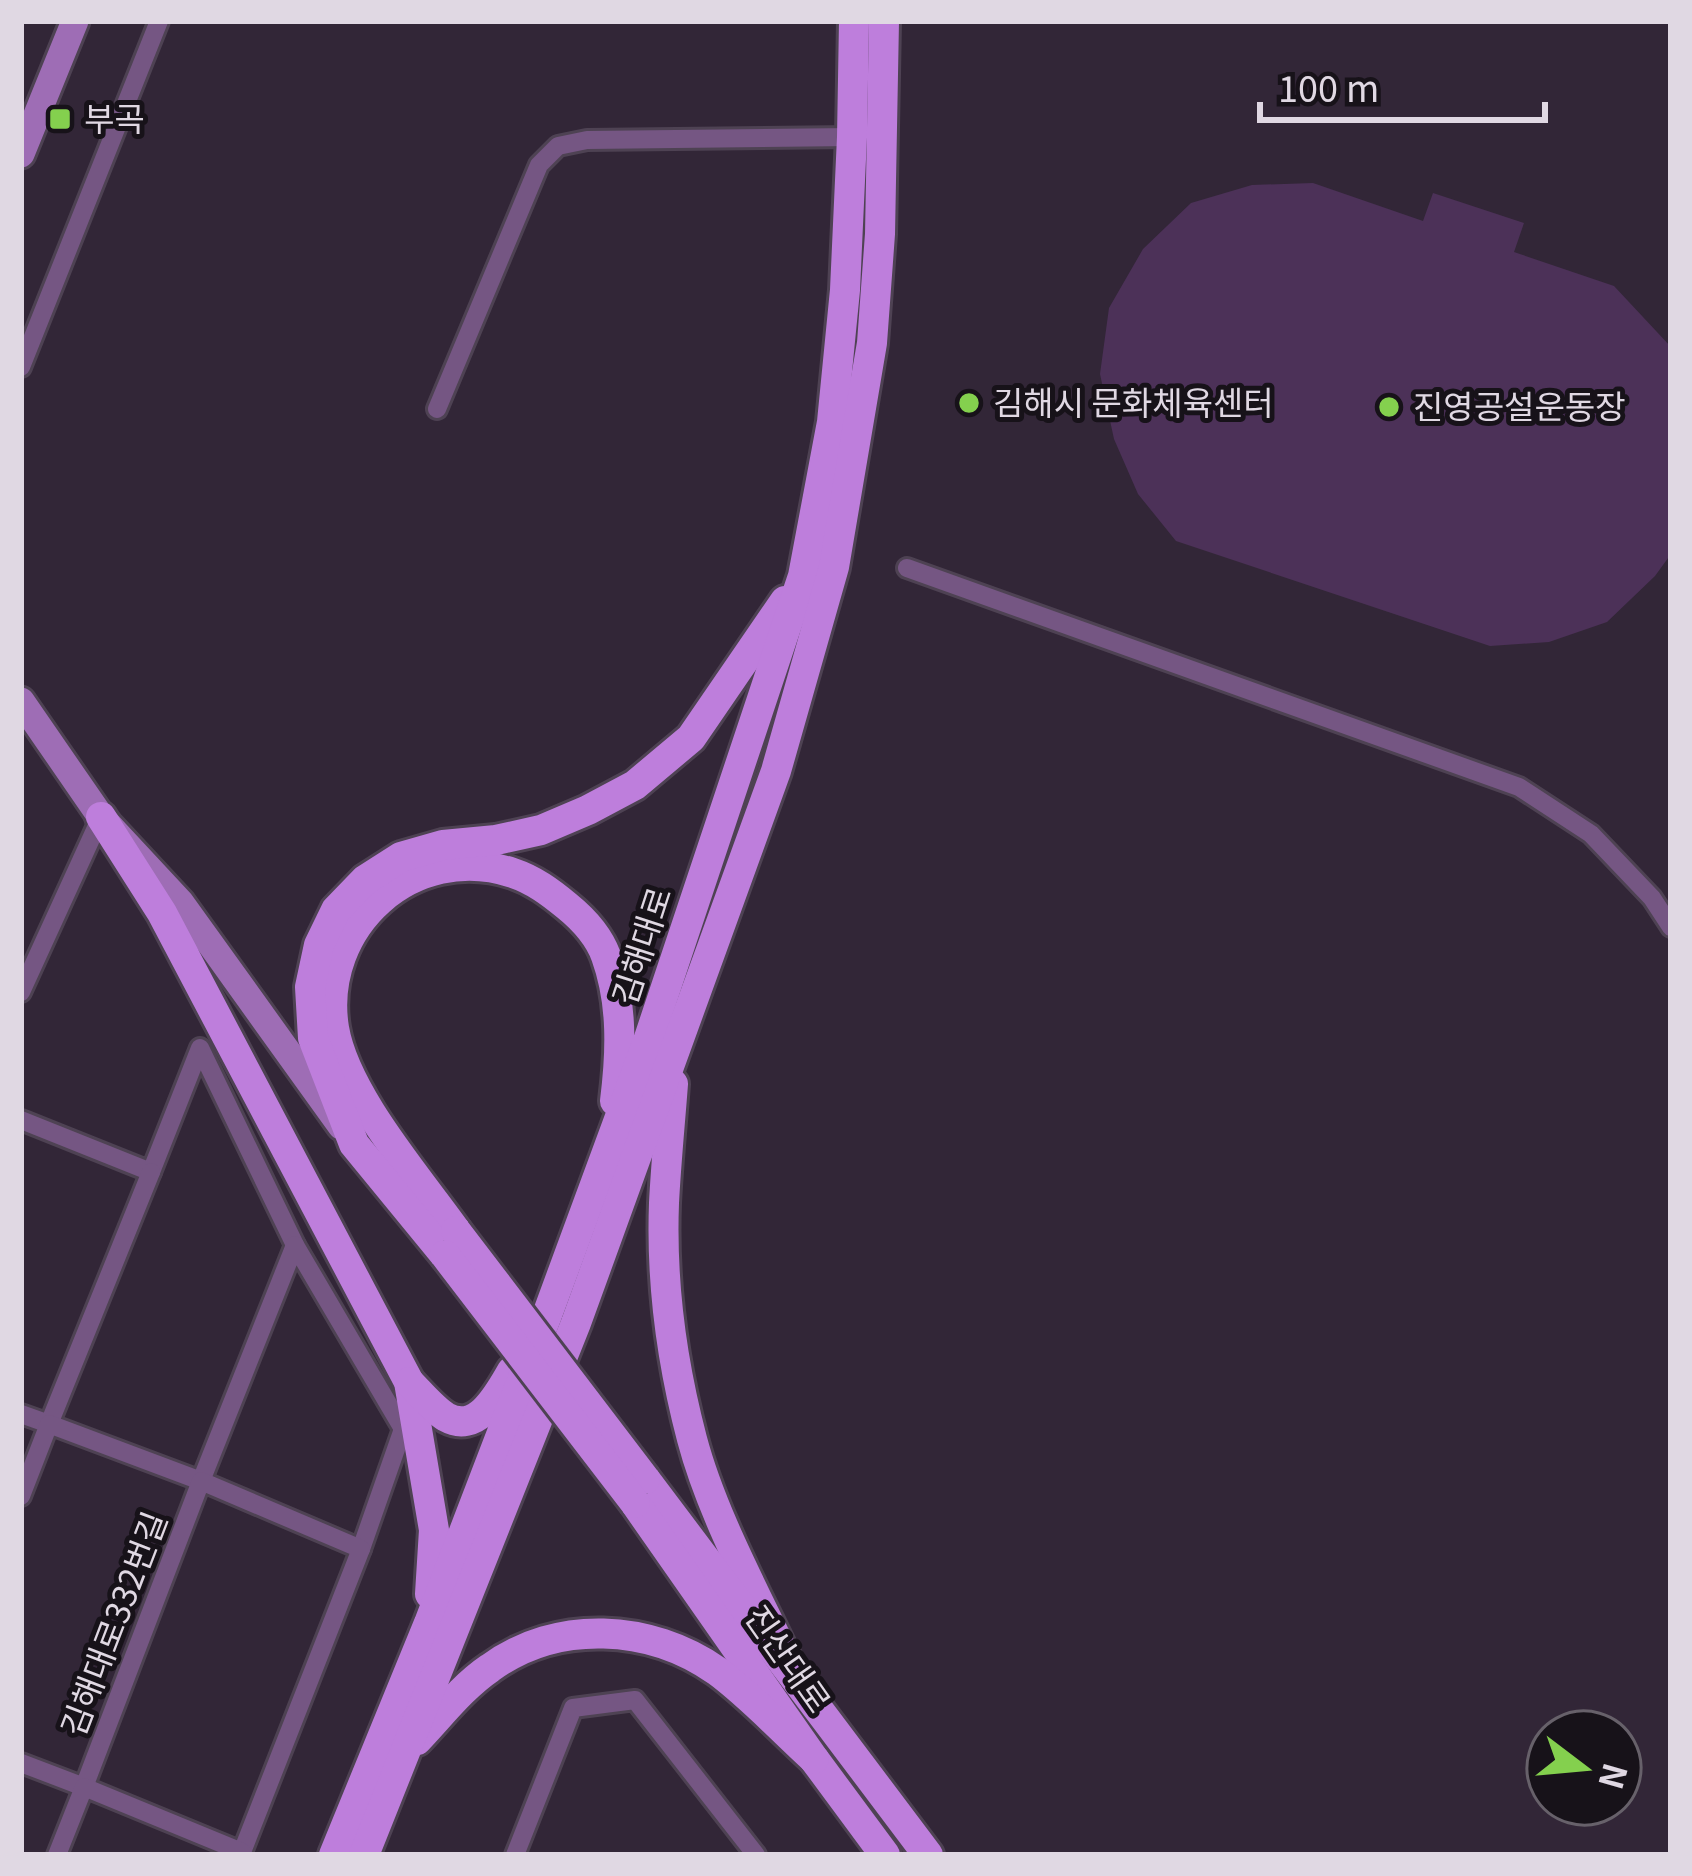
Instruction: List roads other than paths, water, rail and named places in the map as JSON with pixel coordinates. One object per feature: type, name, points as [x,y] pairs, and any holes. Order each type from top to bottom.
[{"type":"main road","points":[[25,134],[75,21]]},
{"type":"main road","name":"김해대로","points":[[334,1855],[429,1623],[648,1041],[803,576],[832,422],[844,290],[854,21]]},
{"type":"main road","name":"김해대로","points":[[364,1855],[576,1323],[776,771],[834,567],[872,343],[880,234],[884,21]]},
{"type":"main road","points":[[354,1144],[313,1038],[310,988],[319,945],[336,910],[365,880],[401,857],[442,845],[541,830],[634,785],[691,738],[803,576]]},
{"type":"main road","points":[[21,701],[162,914],[410,1382],[445,1416],[461,1421],[478,1417],[494,1401],[547,1315]]},
{"type":"main road","points":[[101,818],[181,903],[354,1144],[450,1243]]},
{"type":"main road","points":[[610,1142],[619,1072],[619,1010],[605,953],[582,918],[544,887],[511,872],[481,867],[447,868],[408,881],[376,900],[353,928],[338,961],[333,995],[334,1030],[367,1106],[450,1243],[640,1491],[790,1667]]},
{"type":"main road","points":[[676,1046],[664,1207],[666,1294],[678,1373],[693,1444],[790,1667]]},
{"type":"main road","points":[[410,1382],[434,1530],[429,1623]]},
{"type":"main road","name":"진산대로","points":[[640,1491],[814,1759],[885,1855]]},
{"type":"main road","points":[[401,1758],[490,1667],[533,1644],[586,1632],[632,1635],[673,1646],[718,1672],[814,1759]]},
{"type":"main road","name":"진산대로","points":[[790,1667],[928,1855]]},
{"type":"street","points":[[21,367],[159,21]]},
{"type":"street","points":[[436,409],[539,165],[558,146],[587,140],[852,137]]},
{"type":"street","points":[[907,568],[1519,787],[1591,834],[1652,898],[1671,927]]},
{"type":"street","points":[[21,992],[101,818]]},
{"type":"street","points":[[21,1496],[200,1048],[295,1245],[403,1429],[241,1853],[84,1787]]},
{"type":"street","points":[[21,1120],[151,1172]]},
{"type":"street","name":"김해대로332번길","points":[[57,1855],[295,1245]]},
{"type":"street","name":"김해대로332번길","points":[[21,1414],[201,1481],[361,1549]]},
{"type":"street","points":[[520,1853],[573,1708],[635,1700],[756,1855]]},
{"type":"street","name":"김해대로332번길","points":[[21,1763],[84,1787]]},
{"type":"place","name":"부곡","points":[[60,119]]},
{"type":"place","name":"김해시 문화체육센터","points":[[969,403]]},
{"type":"place","name":"진영공설운동장","points":[[1389,407]]}]
